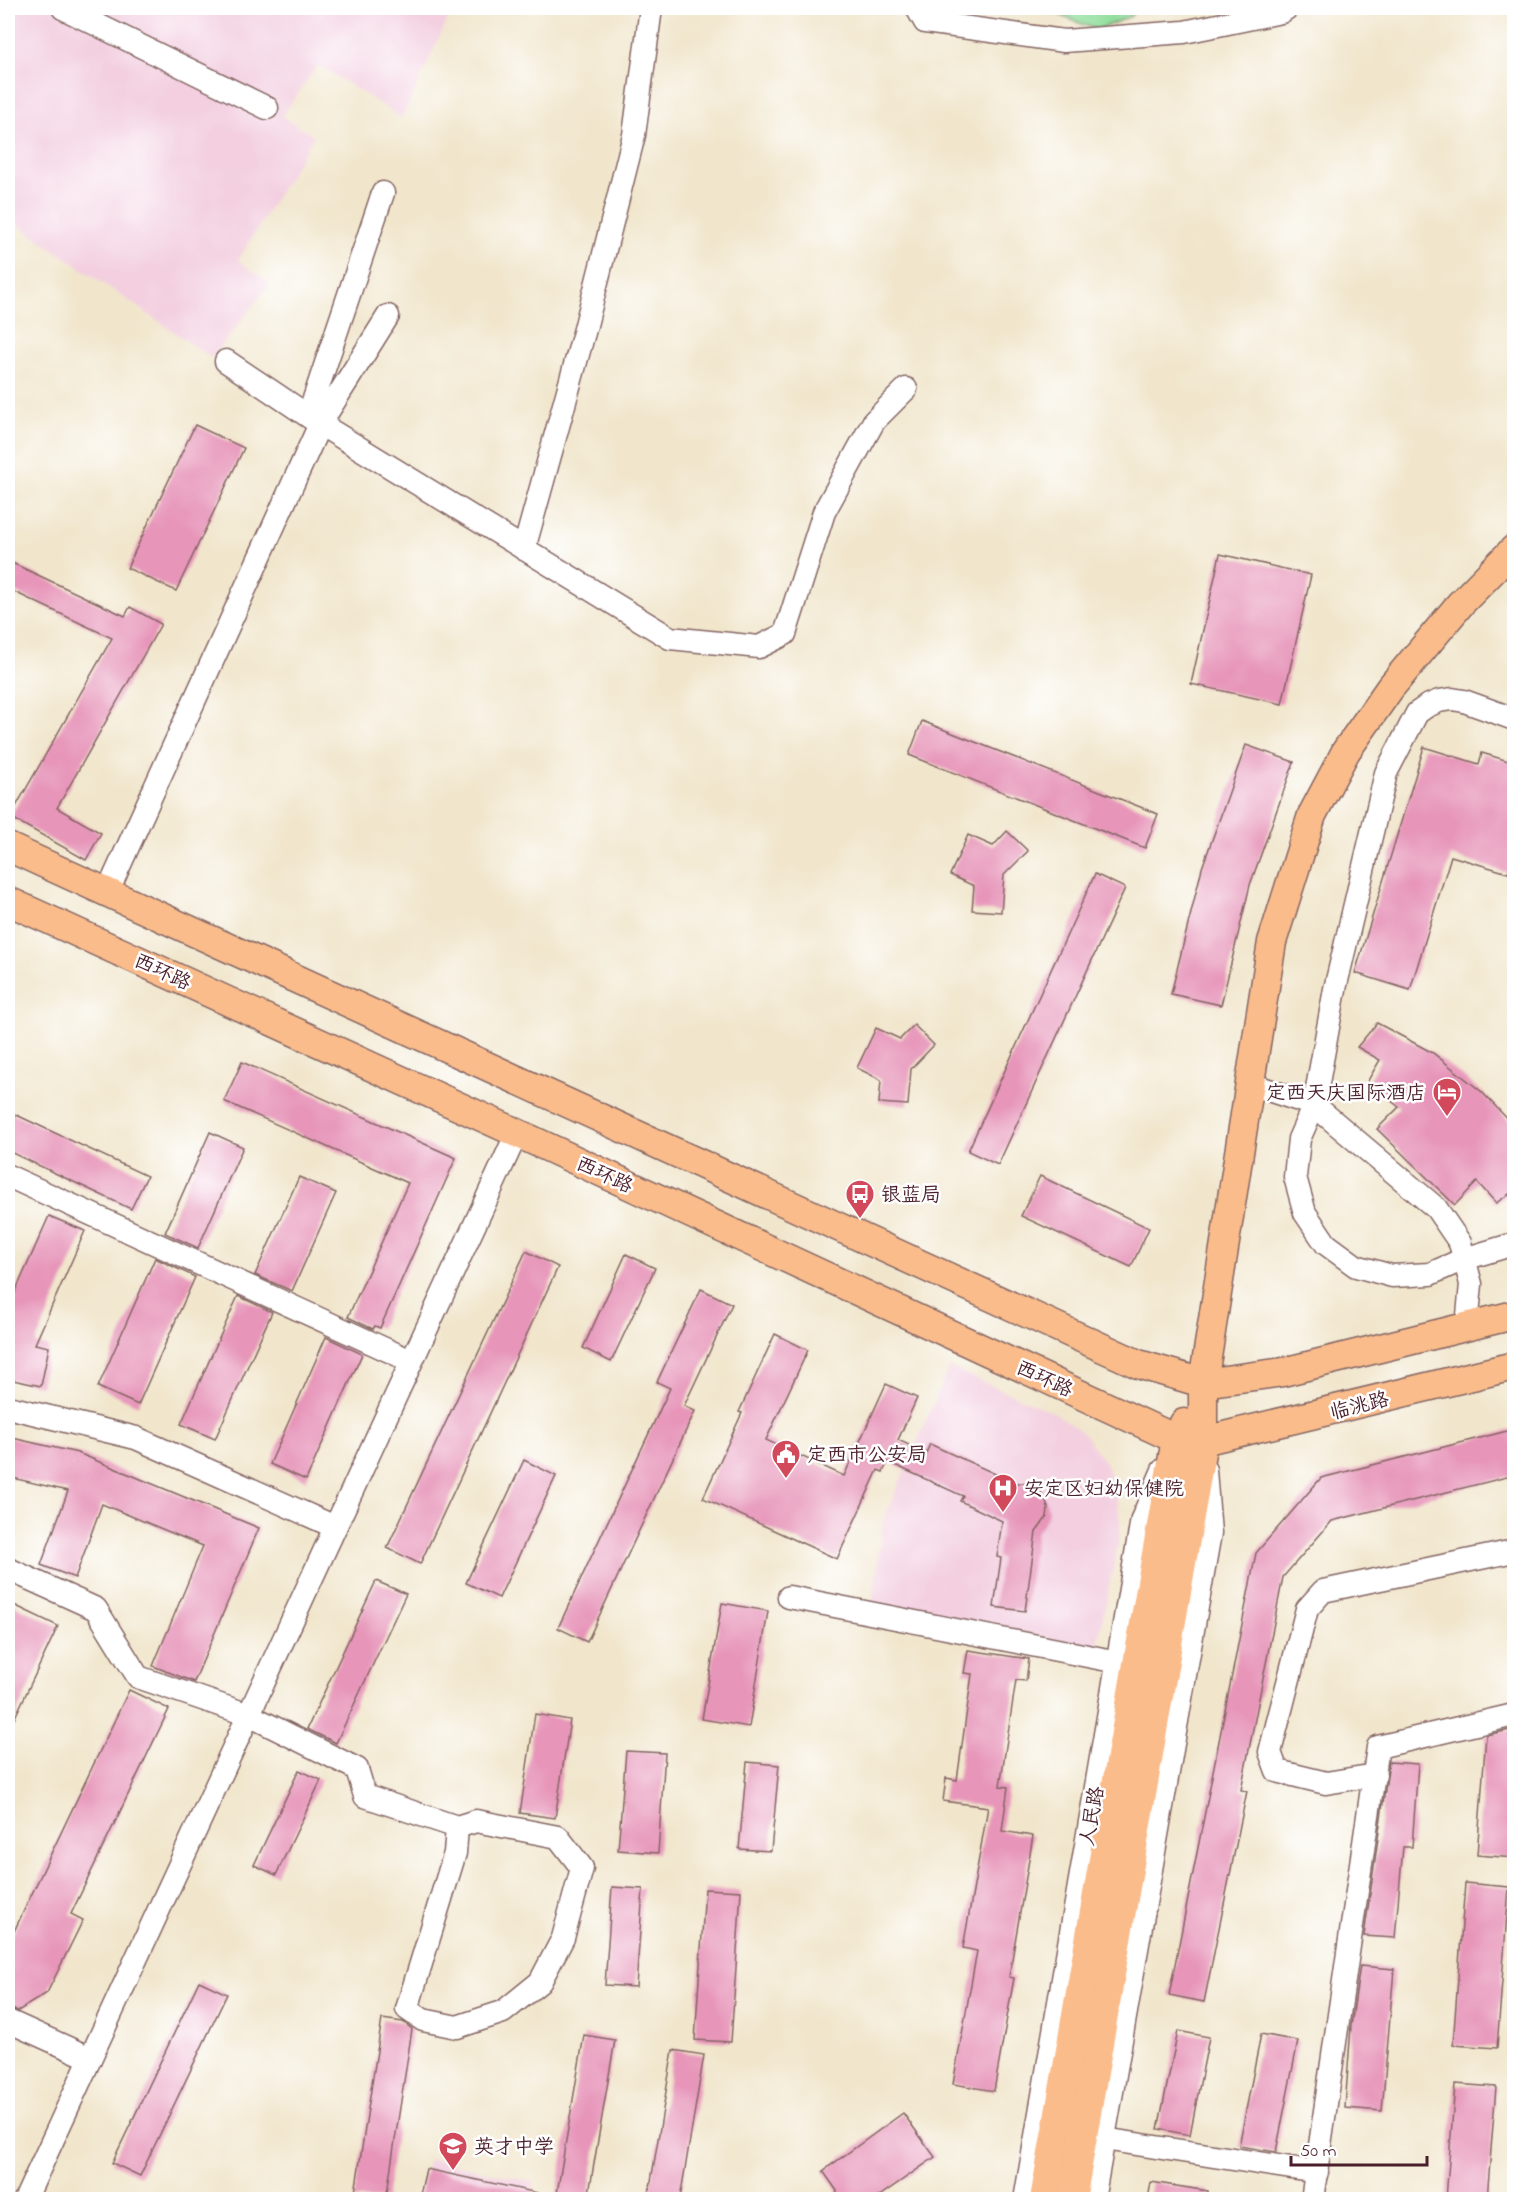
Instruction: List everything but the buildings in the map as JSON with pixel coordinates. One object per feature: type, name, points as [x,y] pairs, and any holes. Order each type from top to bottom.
[{"type":"main road","name":"人民路","points":[[1044,2199],[1190,1440],[1203,1383],[1272,942],[1312,815],[1346,751],[1390,688],[1461,603],[1515,549]]},
{"type":"main road","points":[[8,847],[1127,1360],[1203,1383],[1284,1372],[1515,1315]]},
{"type":"main road","name":"西环路","points":[[8,901],[1190,1440]]},
{"type":"main road","name":"临洮路","points":[[1190,1440],[1515,1366]]},
{"type":"main road","name":"人民路","points":[[1072,2199],[1190,1440]]},
{"type":"street","points":[[63,8],[267,108]]},
{"type":"street","points":[[524,549],[585,329],[634,135],[651,8]]},
{"type":"street","points":[[917,8],[925,22],[1064,41],[1184,32],[1281,12],[1287,8]]},
{"type":"street","points":[[320,424],[312,405],[383,193]]},
{"type":"street","points":[[107,893],[320,424],[388,316]]},
{"type":"street","points":[[226,361],[320,424],[670,638],[759,647],[784,634],[824,512],[874,421],[906,389]]},
{"type":"street","points":[[1515,719],[1464,701],[1452,699],[1433,703],[1417,713],[1386,773],[1335,989],[1314,1105],[1299,1139],[1295,1177],[1305,1213],[1326,1244],[1356,1266],[1392,1276],[1430,1274],[1464,1259],[1515,1244]]},
{"type":"street","points":[[1250,1084],[1314,1105],[1436,1208],[1460,1243],[1471,1284],[1467,1326]]},
{"type":"street","points":[[25,2199],[517,1133]]},
{"type":"street","points":[[8,1176],[411,1361]]},
{"type":"street","points":[[8,1407],[136,1438],[335,1527]]},
{"type":"street","name":"人民路","points":[[1026,2199],[1142,1519],[1190,1440]]},
{"type":"street","name":"人民路","points":[[1093,2199],[1210,1533],[1190,1440]]},
{"type":"street","points":[[1375,1775],[1326,1783],[1277,1771],[1270,1752],[1307,1609],[1323,1591],[1515,1551]]},
{"type":"street","points":[[8,1569],[96,1609],[138,1677],[249,1715],[357,1769],[365,1796],[457,1827],[476,1821],[558,1837],[582,1868],[563,1938],[540,1982],[503,2012],[458,2027],[423,2020],[407,2009],[455,1853],[457,1827]]},
{"type":"street","points":[[789,1597],[1118,1662]]},
{"type":"street","points":[[1312,2199],[1378,1747],[1515,1715]]},
{"type":"street","points":[[8,2021],[90,2058]]},
{"type":"street","points":[[1104,2139],[1317,2172]]},
{"type":"shaded area","points":[[8,8],[453,8],[402,118],[318,65],[282,116],[314,136],[238,260],[270,284],[212,358],[8,218]]},
{"type":"shaded area","name":"安定区妇幼保健院","points":[[949,1367],[1055,1413],[1084,1434],[1105,1463],[1116,1492],[1120,1522],[1119,1538],[1097,1647],[872,1605],[883,1521]]},
{"type":"shaded area","name":"英才中学","points":[[429,2159],[534,2182],[530,2199],[417,2200]]},
{"type":"green space","points":[[1042,8],[1135,8],[1131,16],[1097,30]]},
{"type":"place","name":"定西天庆国际酒店","points":[[1447,1118]]},
{"type":"place","name":"银蓝局","points":[[860,1220]]},
{"type":"place","name":"定西市公安局","points":[[786,1480]]},
{"type":"place","name":"安定区妇幼保健院","points":[[1003,1514]]},
{"type":"place","name":"英才中学","points":[[453,2172]]}]
